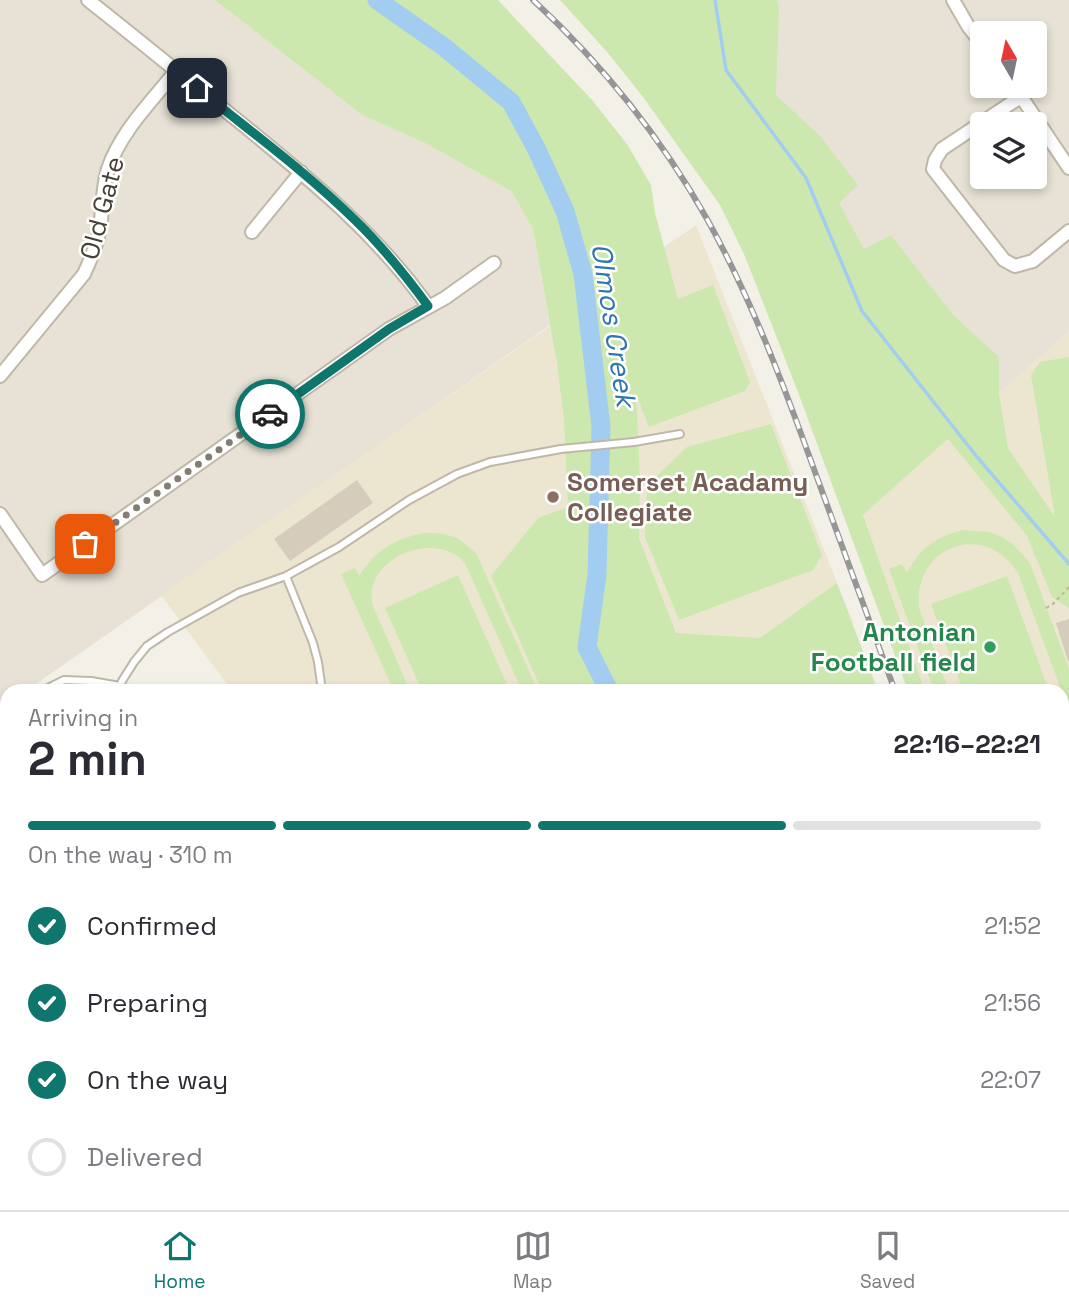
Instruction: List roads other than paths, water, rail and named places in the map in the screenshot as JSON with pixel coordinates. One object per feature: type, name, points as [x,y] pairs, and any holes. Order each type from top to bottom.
[{"type":"street","points":[[89,0],[301,172],[354,219],[382,248],[428,306]]},
{"type":"street","points":[[953,0],[970,29]]},
{"type":"street","name":"Old Gate","points":[[0,376],[84,274],[98,238],[105,182],[114,153],[132,124],[176,71]]},
{"type":"street","points":[[1009,98],[942,149],[933,169],[1004,260],[1015,266],[1033,261],[1069,231]]},
{"type":"street","points":[[1023,98],[1069,168]]},
{"type":"street","points":[[252,232],[301,172]]},
{"type":"street","points":[[0,514],[41,575],[389,329],[445,298],[494,263]]},
{"type":"lane","points":[[122,684],[147,646],[168,632],[238,593],[286,576],[339,547],[410,500],[457,474],[490,462],[561,449],[634,442],[680,434]]},
{"type":"lane","points":[[286,576],[313,643],[321,684]]},
{"type":"lane","points":[[56,684],[64,680],[102,684]]},
{"type":"waterway","name":"Olmos Creek","points":[[377,0],[444,47],[511,102],[565,211],[583,274],[601,427],[597,575],[587,647],[606,684]]},
{"type":"waterway","points":[[715,0],[726,70],[806,178],[862,311],[977,457],[1069,564]]},
{"type":"railway","points":[[533,0],[583,50],[629,103],[670,160],[707,219],[753,312],[779,376],[892,684]]},
{"type":"place","name":"Somerset Acadamy Collegiate","points":[[553,497]]},
{"type":"place","name":"Antonian Football field","points":[[990,647]]}]
